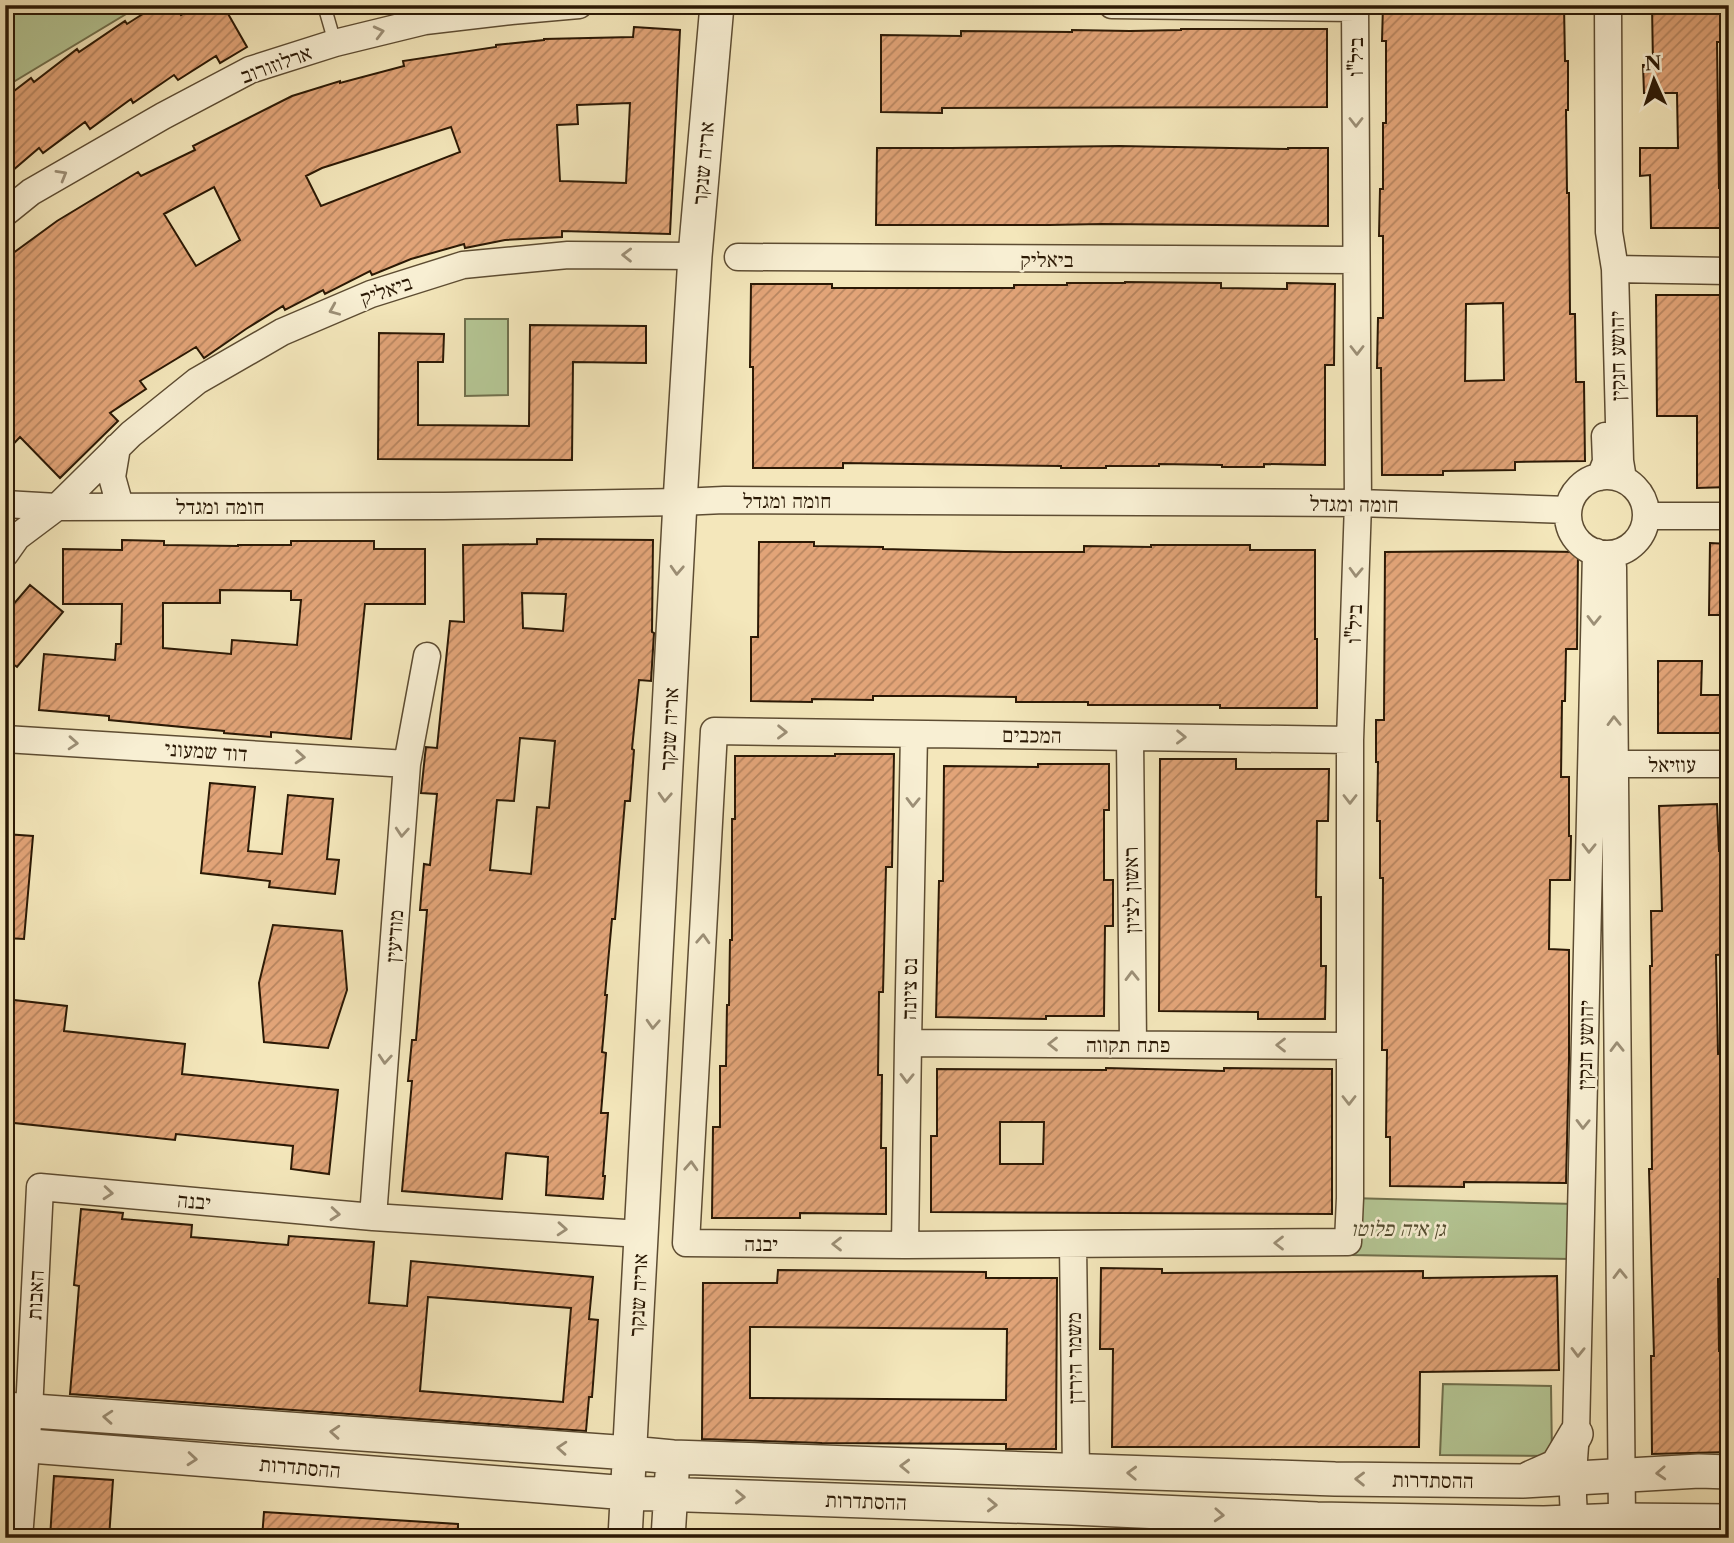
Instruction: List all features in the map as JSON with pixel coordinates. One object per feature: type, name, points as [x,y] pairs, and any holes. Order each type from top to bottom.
[{"type":"street","name":"ארלוזורוב","points":[[5,212],[31,192],[163,116],[250,70],[335,43],[425,21],[579,5]]},
{"type":"street","name":"אריה שנקר","points":[[625,1538],[680,502],[695,256],[717,5]]},
{"type":"street","points":[[1112,5],[1355,7]]},
{"type":"street","name":"יהושע חנקין","points":[[1608,5],[1609,232],[1615,269],[1620,461],[1612,478]]},
{"type":"street","name":"ביל\"ו","points":[[1348,1242],[1350,740],[1358,503],[1355,7]]},
{"type":"street","name":"יהושע חנקין","points":[[1609,232],[1601,270],[1606,462],[1612,478]]},
{"type":"street","name":"ביאליק","points":[[11,546],[57,506],[131,434],[197,381],[282,332],[371,294],[463,265],[568,255],[695,256]]},
{"type":"street","name":"ביאליק","points":[[738,257],[1356,260]]},
{"type":"street","points":[[1615,269],[1729,271]]},
{"type":"street","points":[[117,447],[112,477],[120,506]]},
{"type":"street","points":[[1612,478],[1633,486],[1645,505],[1646,516],[1640,537],[1632,545],[1623,551],[1604,553],[1584,546],[1574,536],[1569,524],[1568,510],[1579,488],[1589,481],[1612,478]]},
{"type":"street","name":"חומה ומגדל","points":[[6,504],[444,506],[738,500],[1358,503],[1568,510]]},
{"type":"street","name":"ביאליק","points":[[6,504],[11,546]]},
{"type":"street","points":[[1646,516],[1729,516]]},
{"type":"street","name":"יהושע חנקין","points":[[1604,553],[1615,764],[1620,1529]]},
{"type":"street","name":"יהושע חנקין","points":[[1577,1530],[1572,1478],[1576,1434],[1604,553]]},
{"type":"street","name":"מודיעין","points":[[373,1217],[407,764],[427,656]]},
{"type":"street","name":"יבנה","points":[[714,731],[687,1243],[905,1245],[1348,1242]]},
{"type":"street","name":"המכבים","points":[[714,731],[1350,740]]},
{"type":"street","name":"נס ציונה","points":[[905,1245],[914,734]]},
{"type":"street","name":"ראשון לציון","points":[[1130,737],[1133,1044]]},
{"type":"street","name":"דוד שמעוני","points":[[5,738],[407,764]]},
{"type":"street","name":"עוזיאל","points":[[1615,764],[1729,764]]},
{"type":"street","name":"פתח תקווה","points":[[908,1043],[1349,1046]]},
{"type":"street","name":"יבנה","points":[[40,1186],[373,1217],[641,1234]]},
{"type":"street","name":"האבות","points":[[19,1538],[17,1410],[40,1186]]},
{"type":"street","name":"משמר הירדן","points":[[1073,1244],[1076,1471]]},
{"type":"street","name":"ההסתדרות","points":[[17,1410],[673,1457],[1335,1479],[1524,1481],[1699,1471],[1729,1472]]},
{"type":"street","points":[[1524,1481],[1557,1466],[1576,1434]]},
{"type":"street","name":"ההסתדרות","points":[[16,1445],[628,1493],[1072,1508],[1346,1529],[1544,1523],[1577,1530],[1729,1521]]},
{"type":"street","points":[[668,1538],[673,1457]]},
{"type":"lane","points":[[324,5],[335,43]]},
{"type":"green space","points":[[5,5],[141,5],[5,87]]},
{"type":"green space","points":[[465,319],[508,319],[508,395],[465,396]]},
{"type":"green space","name":"גן איה פלוטו","points":[[1350,1198],[1575,1204],[1571,1259],[1350,1255]]},
{"type":"green space","points":[[1443,1384],[1551,1386],[1552,1456],[1440,1455]]},
{"type":"building","points":[[157,5],[175,5],[181,15],[197,5],[223,5],[247,47],[220,63],[216,56],[178,80],[174,75],[133,103],[131,99],[90,129],[85,122],[43,153],[39,148],[5,177],[5,98],[31,78],[34,82],[77,49],[79,52],[125,21],[127,24]]},
{"type":"building","points":[[1383,5],[1564,5],[1565,61],[1568,61],[1566,110],[1570,314],[1575,314],[1576,382],[1584,382],[1585,461],[1515,462],[1515,470],[1443,471],[1443,475],[1382,475],[1381,368],[1377,368],[1378,318],[1383,318],[1383,236],[1379,236],[1380,189],[1383,189],[1383,123],[1386,123],[1386,41],[1382,41]],"holes":[[[1503,303],[1504,380],[1465,381],[1466,304]]]},
{"type":"building","points":[[1652,5],[1729,5],[1729,42],[1717,42],[1719,188],[1729,188],[1729,228],[1651,228],[1650,175],[1640,176],[1640,148],[1678,148],[1677,93],[1644,93],[1643,65],[1653,65]]},
{"type":"building","points":[[634,27],[680,30],[670,234],[562,231],[562,237],[505,240],[465,248],[464,244],[411,259],[372,275],[370,271],[325,294],[323,290],[285,310],[283,306],[204,358],[196,347],[140,381],[146,389],[110,413],[118,421],[60,478],[20,437],[5,453],[5,259],[57,221],[138,172],[141,176],[195,150],[193,146],[292,96],[404,66],[403,61],[544,39],[633,37]],"holes":[[[630,103],[626,183],[560,181],[557,125],[578,124],[577,105]],[[451,127],[460,152],[321,206],[306,176],[322,168]],[[214,187],[240,240],[196,266],[164,214]]]},
{"type":"building","points":[[1327,29],[1327,107],[942,108],[942,113],[881,112],[881,35],[961,36],[961,31]]},
{"type":"building","points":[[877,148],[1328,148],[1328,226],[876,225]]},
{"type":"building","points":[[1221,283],[1221,288],[1287,289],[1287,283],[1335,284],[1334,365],[1325,365],[1325,465],[1264,464],[1264,467],[1222,467],[1159,464],[1061,468],[843,463],[843,468],[753,468],[751,284],[832,284],[832,288],[1014,288],[1014,285]]},
{"type":"building","points":[[1656,295],[1729,295],[1729,487],[1697,488],[1697,416],[1657,416]]},
{"type":"building","points":[[530,325],[646,326],[646,363],[573,362],[572,460],[378,459],[379,333],[444,334],[443,362],[418,362],[418,425],[529,426]]},
{"type":"building","points":[[537,539],[653,540],[654,633],[651,681],[639,680],[630,801],[625,801],[615,919],[612,919],[605,995],[602,1052],[606,1053],[601,1113],[608,1113],[603,1199],[546,1195],[548,1157],[506,1153],[502,1199],[402,1191],[412,1081],[408,1081],[412,1040],[416,1040],[427,910],[420,910],[424,864],[430,865],[437,794],[421,793],[426,747],[437,748],[450,621],[464,622],[463,545],[537,544]],"holes":[[[522,593],[566,594],[563,631],[523,628]],[[520,738],[555,741],[549,808],[537,807],[531,874],[490,870],[497,800],[514,801]]]},
{"type":"building","points":[[122,540],[164,541],[164,545],[238,546],[291,545],[291,541],[374,541],[374,549],[425,549],[425,604],[365,604],[351,739],[271,732],[271,737],[224,733],[109,720],[109,716],[39,710],[44,654],[115,660],[116,644],[121,644],[122,604],[63,604],[63,549],[122,550]],"holes":[[[220,590],[291,591],[291,600],[301,600],[297,645],[232,640],[231,654],[163,648],[163,603],[220,603]]]},
{"type":"building","points":[[759,542],[814,542],[814,546],[1005,552],[1084,552],[1084,546],[1151,545],[1250,545],[1250,550],[1315,550],[1317,708],[1088,705],[1088,702],[1016,702],[1016,697],[943,696],[873,696],[873,700],[812,699],[812,702],[751,701],[751,637],[758,637]]},
{"type":"building","points":[[1710,543],[1729,544],[1729,615],[1709,615]]},
{"type":"building","points":[[1385,552],[1578,552],[1577,649],[1566,649],[1565,701],[1562,701],[1561,777],[1569,777],[1570,880],[1550,880],[1549,949],[1569,950],[1566,1183],[1464,1182],[1464,1187],[1390,1186],[1390,1137],[1386,1137],[1387,1050],[1382,1050],[1383,878],[1380,878],[1376,762],[1376,720],[1384,720]]},
{"type":"building","points":[[30,585],[63,612],[17,667],[5,658],[5,614]]},
{"type":"building","points":[[1658,661],[1702,661],[1701,695],[1729,695],[1729,733],[1658,733]]},
{"type":"building","points":[[894,754],[892,867],[886,867],[883,992],[879,992],[878,1075],[882,1075],[881,1148],[886,1148],[886,1214],[800,1213],[800,1218],[712,1218],[713,1127],[720,1127],[720,1066],[726,1066],[732,940],[735,756]]},
{"type":"building","points":[[1160,759],[1236,759],[1236,769],[1329,769],[1328,821],[1317,821],[1316,897],[1321,897],[1321,966],[1326,966],[1325,1019],[1258,1019],[1258,1012],[1159,1011]]},
{"type":"building","points":[[1038,764],[1109,764],[1109,810],[1104,810],[1104,880],[1113,880],[1113,926],[1105,926],[1104,1016],[1046,1016],[1046,1019],[936,1017],[939,881],[943,881],[944,766],[1038,767]]},
{"type":"building","points":[[210,783],[255,787],[248,851],[282,854],[288,795],[333,799],[327,859],[339,860],[335,894],[269,887],[270,881],[201,873]]},
{"type":"building","points":[[1717,804],[1719,851],[1729,851],[1729,954],[1716,955],[1718,1054],[1729,1053],[1729,1279],[1718,1279],[1719,1351],[1729,1351],[1729,1452],[1652,1454],[1651,1356],[1654,1356],[1649,1169],[1652,1169],[1650,966],[1651,911],[1662,911],[1659,806]]},
{"type":"building","points":[[5,834],[33,836],[24,939],[5,938]]},
{"type":"building","points":[[273,925],[342,931],[347,990],[328,1048],[264,1042],[259,983]]},
{"type":"building","points":[[5,999],[67,1006],[64,1031],[185,1044],[182,1074],[338,1090],[329,1174],[291,1169],[293,1146],[176,1134],[175,1140],[5,1122]]},
{"type":"building","points":[[937,1069],[1332,1069],[1332,1214],[931,1212],[931,1136],[937,1136]],"holes":[[[1000,1122],[1044,1122],[1043,1164],[1000,1164]]]},
{"type":"building","points":[[81,1209],[123,1213],[122,1219],[192,1225],[191,1237],[288,1245],[289,1236],[374,1242],[369,1303],[407,1306],[411,1261],[593,1277],[589,1319],[598,1320],[592,1397],[589,1397],[586,1431],[70,1394],[79,1286],[74,1285]],"holes":[[[428,1297],[571,1308],[563,1402],[420,1391]]]},
{"type":"building","points":[[1101,1268],[1162,1269],[1162,1273],[1423,1271],[1423,1278],[1557,1276],[1559,1370],[1420,1372],[1419,1447],[1112,1447],[1113,1349],[1100,1349]]},
{"type":"building","points":[[778,1270],[986,1272],[986,1278],[1057,1278],[1056,1449],[1006,1449],[1006,1444],[702,1439],[703,1283],[777,1283]],"holes":[[[750,1327],[1007,1329],[1006,1400],[750,1398]]]},
{"type":"building","points":[[54,1476],[113,1480],[109,1538],[50,1538]]},
{"type":"building","points":[[264,1512],[458,1524],[458,1538],[262,1538]]}]
